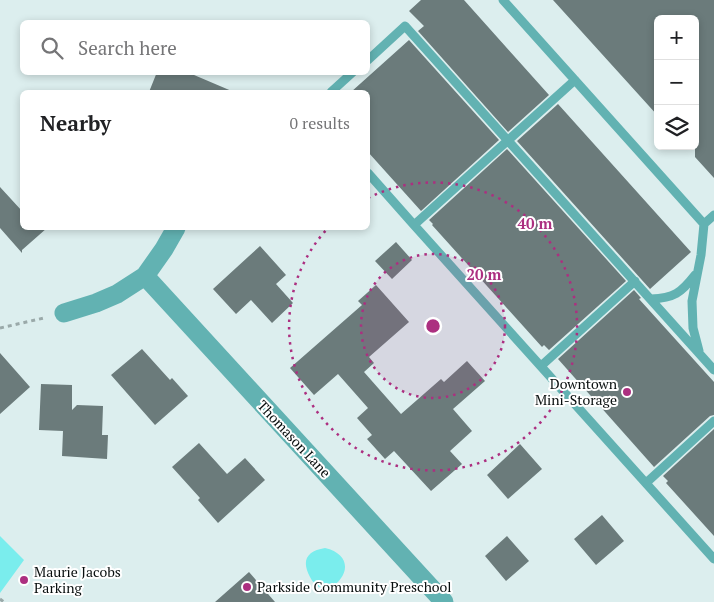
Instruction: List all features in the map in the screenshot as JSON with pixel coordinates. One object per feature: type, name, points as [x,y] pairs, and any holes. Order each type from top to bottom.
[{"type":"street","points":[[64,313],[117,294],[144,276],[164,249],[175,230]]},
{"type":"street","name":"Thomason Lane","points":[[144,276],[444,602]]},
{"type":"lane","points":[[503,0],[704,224]]},
{"type":"lane","points":[[370,58],[405,26],[714,370]]},
{"type":"lane","points":[[333,90],[350,75]]},
{"type":"lane","points":[[414,225],[575,80]]},
{"type":"lane","points":[[370,175],[714,559]]},
{"type":"lane","points":[[700,354],[693,328],[692,301],[701,255],[704,224],[714,215]]},
{"type":"lane","points":[[651,299],[667,298],[686,288],[697,273]]},
{"type":"lane","points":[[541,366],[635,281]]},
{"type":"lane","points":[[646,483],[714,421]]},
{"type":"path","points":[[0,328],[64,313]]},
{"type":"path","points":[[0,599],[4,602]]},
{"type":"shaded area","points":[[0,536],[24,560],[0,593]]},
{"type":"shaded area","points":[[325,548],[340,555],[345,566],[341,578],[329,589],[321,588],[314,583],[306,566],[307,557],[310,554]]},
{"type":"building","points":[[421,0],[464,0],[549,95],[508,132],[418,31],[424,26],[409,11]]},
{"type":"building","points":[[553,0],[714,0],[714,178],[695,157],[695,150],[699,150],[699,15],[654,15],[654,112]]},
{"type":"building","points":[[409,40],[499,140],[421,211],[370,154],[370,90],[353,90]]},
{"type":"building","points":[[156,75],[194,75],[229,90],[150,90]]},
{"type":"building","points":[[558,104],[691,252],[650,289],[517,141]]},
{"type":"building","points":[[507,149],[626,281],[549,350],[544,345],[542,347],[429,220]]},
{"type":"building","points":[[0,187],[20,209],[20,230],[45,230],[22,250],[22,253],[0,228]]},
{"type":"building","points":[[396,242],[412,260],[392,279],[375,261]]},
{"type":"building","points":[[260,246],[286,275],[276,284],[293,303],[272,323],[251,300],[236,314],[213,289]]},
{"type":"building","points":[[376,285],[409,322],[369,357],[374,363],[364,372],[401,414],[441,379],[444,382],[467,361],[485,381],[453,409],[472,431],[450,451],[462,464],[431,491],[394,451],[385,459],[367,439],[372,435],[357,418],[368,408],[338,374],[314,395],[290,368],[362,305],[358,301]]},
{"type":"building","points":[[634,290],[641,298],[639,299],[714,382],[714,415],[710,416],[654,467],[558,359]]},
{"type":"building","points":[[142,349],[170,380],[172,378],[188,396],[155,425],[111,375]]},
{"type":"building","points":[[0,353],[30,387],[0,414]]},
{"type":"building","points":[[41,384],[72,385],[72,410],[77,405],[103,406],[102,435],[108,435],[107,459],[62,456],[63,431],[39,430]]},
{"type":"building","points":[[714,429],[714,536],[666,483],[668,481],[663,476]]},
{"type":"building","points":[[199,443],[227,474],[245,458],[265,480],[218,523],[198,500],[200,498],[172,467]]},
{"type":"building","points":[[520,444],[542,469],[508,499],[487,475]]},
{"type":"building","points":[[602,515],[624,541],[596,565],[574,539]]},
{"type":"building","points":[[507,536],[529,561],[506,581],[485,556]]},
{"type":"building","name":"Parkside Community Preschool","points":[[249,572],[275,602],[215,602]]},
{"type":"place","name":"Downtown Mini-Storage","points":[[627,392]]},
{"type":"place","name":"Maurie Jacobs Parking","points":[[24,580]]},
{"type":"place","name":"Parkside Community Preschool","points":[[247,587]]}]
